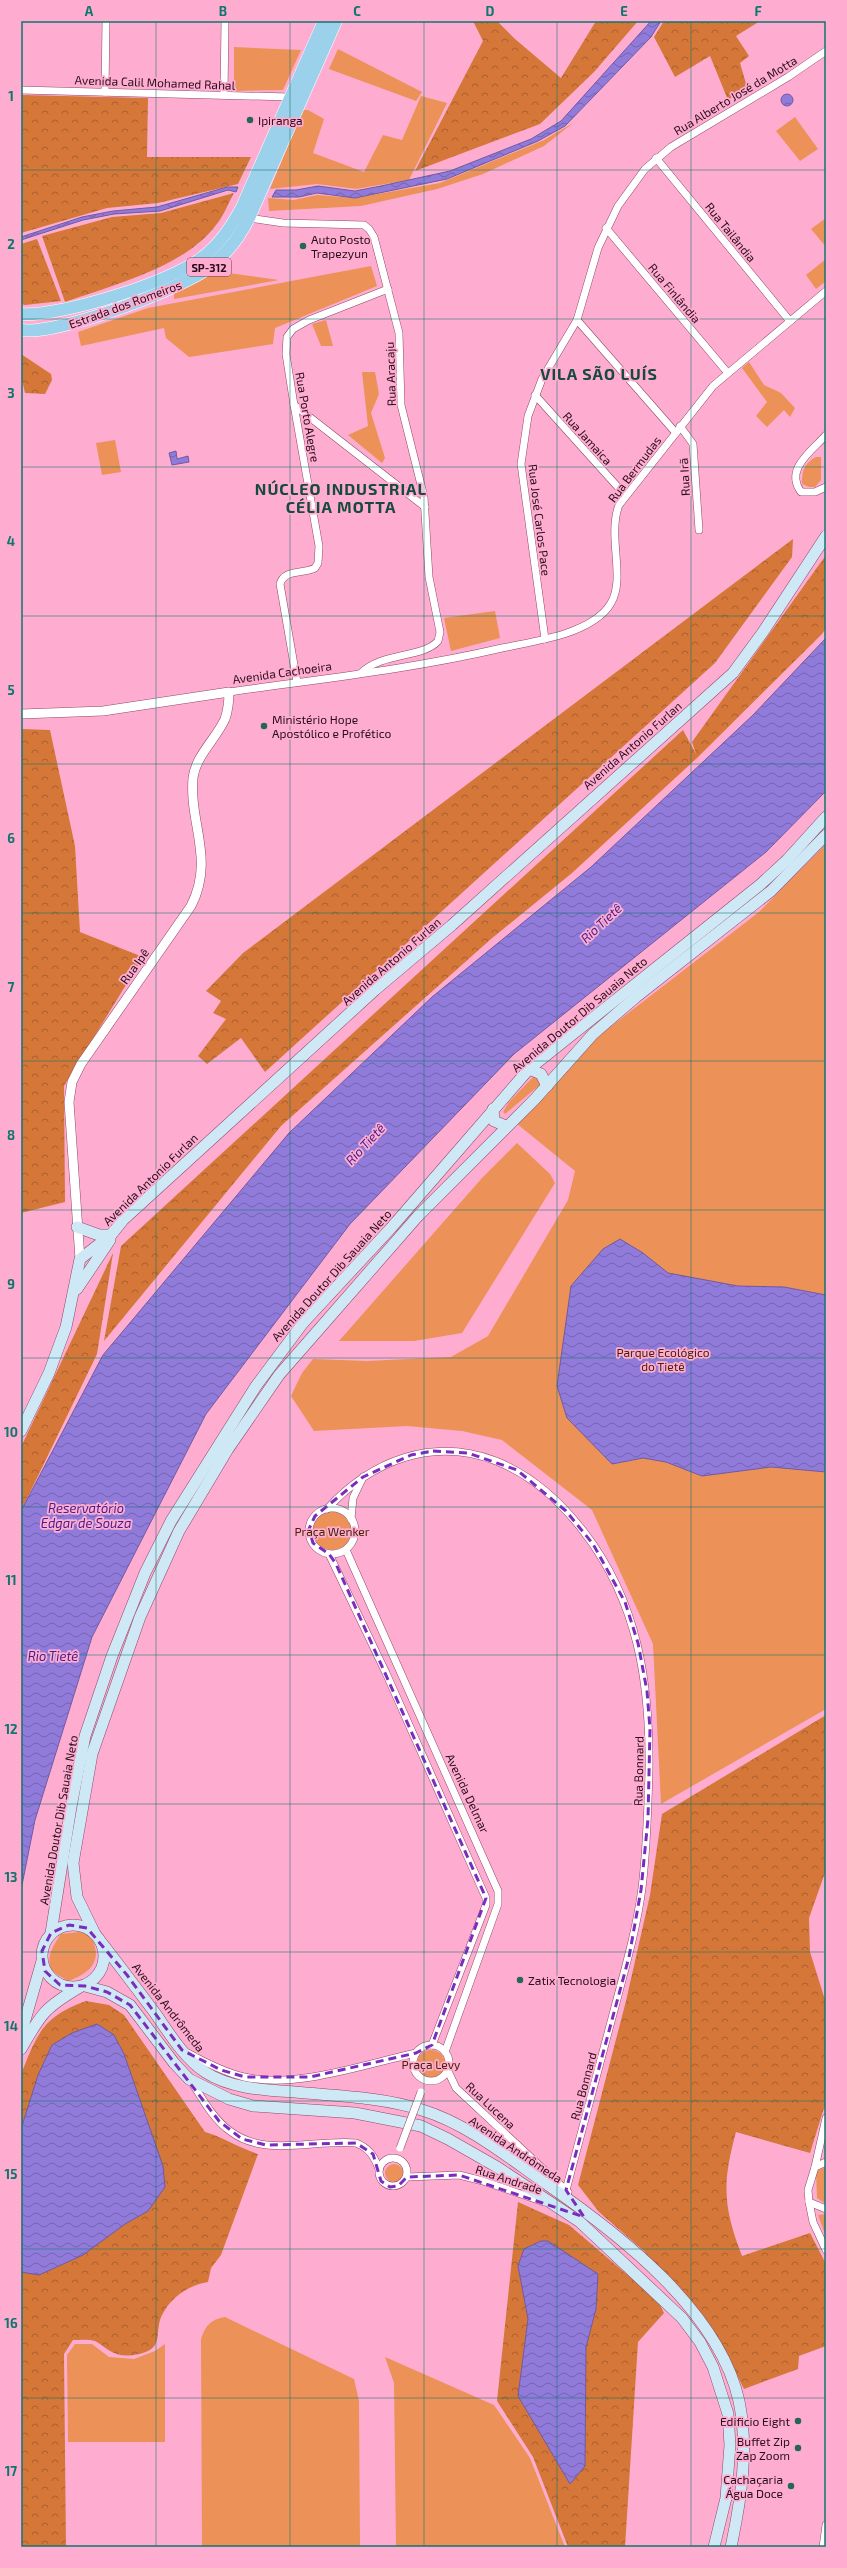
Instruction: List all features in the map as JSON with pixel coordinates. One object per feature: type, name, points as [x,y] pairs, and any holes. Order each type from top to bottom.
[{"type":"main road","name":"Estrada dos Romeiros","points":[[21,314],[47,314],[66,310],[157,282],[186,269],[203,257],[232,227],[324,21]]},
{"type":"main road","name":"Estrada dos Romeiros","points":[[21,330],[38,332],[71,325],[186,282],[207,269],[225,253],[242,232],[249,218],[336,21]]},
{"type":"main road","name":"Avenida Antonio Furlan","points":[[80,1259],[111,1235],[123,1220],[375,990],[452,926],[733,673],[763,632],[826,536]]},
{"type":"main road","name":"Avenida Doutor Dib Sauaia Neto","points":[[51,1933],[71,1807],[85,1736],[112,1656],[146,1573],[171,1521],[240,1409],[290,1339],[391,1228],[493,1109],[529,1070],[761,884],[787,860],[826,817]]},
{"type":"main road","name":"Avenida Doutor Dib Sauaia Neto","points":[[98,1938],[77,1897],[73,1863],[92,1754],[140,1617],[179,1532],[228,1449],[279,1375],[418,1216],[547,1086],[608,1020],[770,891],[826,835]]},
{"type":"main road","points":[[529,1070],[541,1074],[547,1086]]},
{"type":"main road","points":[[493,1109],[494,1121],[506,1126]]},
{"type":"main road","points":[[74,1294],[123,1220]]},
{"type":"main road","points":[[77,1227],[99,1235],[111,1235]]},
{"type":"main road","points":[[21,1431],[49,1374],[66,1327],[80,1259]]},
{"type":"main road","points":[[21,2034],[42,1961],[42,1951],[51,1933],[59,1928],[74,1925],[88,1928],[98,1938],[104,1955],[102,1968],[95,1978],[52,2003],[41,2014],[21,2049]]},
{"type":"main road","name":"Avenida Andrômeda","points":[[98,1938],[182,2050],[204,2072],[221,2080],[240,2086],[395,2103],[423,2110],[455,2124],[575,2202],[621,2240],[684,2300],[717,2343],[727,2363],[740,2404],[743,2449],[742,2482],[731,2547]]},
{"type":"main road","points":[[42,1961],[45,1971],[60,1985],[82,1986],[107,1992],[130,2005],[174,2063],[190,2079],[229,2099],[253,2106],[355,2113],[420,2126],[448,2139],[497,2167],[580,2222],[682,2318],[700,2342],[712,2367],[728,2414],[730,2445],[727,2492],[714,2547]]},
{"type":"street","points":[[105,92],[106,21]]},
{"type":"street","points":[[224,95],[225,21]]},
{"type":"street","name":"Rua Alberto José da Motta","points":[[606,228],[632,184],[656,158],[671,147],[788,77],[826,51]]},
{"type":"street","name":"Avenida Calil Mohamed Rahal","points":[[21,90],[289,97]]},
{"type":"street","name":"Rua Tailândia","points":[[656,158],[789,320]]},
{"type":"street","name":"Rua Aracaju","points":[[249,218],[283,223],[364,225],[369,229],[374,237],[388,288],[401,347],[401,405],[425,507],[426,552],[439,622],[438,641],[430,647],[378,661],[361,673]]},
{"type":"street","name":"Rua José Carlos Pace","points":[[545,639],[521,464],[523,440],[535,396],[577,320],[606,228]]},
{"type":"street","name":"Rua Finlândia","points":[[606,228],[727,372]]},
{"type":"street","name":"Rua Porto Alegre","points":[[297,682],[280,584],[284,576],[315,568],[318,563],[319,551],[318,534],[294,405],[286,348],[287,338],[293,329],[314,317],[388,288]]},
{"type":"street","points":[[789,320],[826,291]]},
{"type":"street","points":[[577,320],[676,433]]},
{"type":"street","name":"Rua Bermudas","points":[[545,639],[564,634],[593,621],[604,613],[612,602],[616,591],[617,575],[614,517],[625,495],[676,433],[699,401],[727,372],[789,320]]},
{"type":"street","name":"Rua Jamaica","points":[[535,396],[625,495]]},
{"type":"street","points":[[294,405],[425,507]]},
{"type":"street","name":"Rua Irã","points":[[680,426],[693,444],[699,530]]},
{"type":"street","points":[[826,436],[826,446]]},
{"type":"street","points":[[826,436],[797,467],[795,475],[801,492],[815,492],[826,486]]},
{"type":"street","points":[[826,482],[826,490]]},
{"type":"street","name":"Avenida Cachoeira","points":[[21,714],[103,711],[423,665],[545,639]]},
{"type":"street","name":"Rua Ipê","points":[[80,1259],[69,1102],[72,1082],[81,1064],[191,906],[199,890],[202,861],[193,777],[198,762],[226,718],[229,692]]},
{"type":"street","name":"Rua Bonnard","points":[[328,1509],[346,1488],[363,1477],[411,1455],[437,1451],[468,1453],[517,1470],[542,1489],[577,1523],[607,1566],[624,1602],[638,1643],[647,1691],[650,1729],[648,1819],[641,1890],[629,1957],[566,2190]]},
{"type":"street","points":[[351,1519],[353,1498],[363,1477]]},
{"type":"street","points":[[328,1509],[341,1510],[351,1519],[354,1525],[354,1539],[346,1550],[329,1554],[318,1549],[313,1543],[309,1529],[315,1516],[328,1509]]},
{"type":"street","name":"Avenida Delmar","points":[[346,1550],[498,1891],[498,1904],[445,2052]]},
{"type":"street","name":"Avenida Delmar","points":[[329,1554],[364,1626],[486,1898],[486,1905],[432,2045]]},
{"type":"street","points":[[182,2050],[221,2070],[245,2077],[279,2079],[310,2077],[416,2053],[421,2048],[432,2045],[445,2052],[450,2062],[448,2071],[440,2080],[429,2082],[423,2080],[413,2068],[416,2053]]},
{"type":"street","name":"Rua Lucena","points":[[448,2071],[456,2088],[566,2190],[575,2202]]},
{"type":"street","points":[[190,2079],[219,2121],[242,2139],[266,2145],[356,2143],[365,2146],[373,2154],[379,2169],[381,2181],[390,2187],[398,2186],[407,2177],[405,2164],[395,2158],[384,2161],[379,2169]]},
{"type":"street","points":[[395,2158],[421,2092],[423,2080]]},
{"type":"street","points":[[826,2118],[815,2167],[808,2190],[813,2222],[826,2250]]},
{"type":"street","points":[[815,2167],[826,2162]]},
{"type":"street","name":"Rua Andrade","points":[[407,2177],[459,2175],[484,2181],[556,2207]]},
{"type":"street","points":[[809,2202],[826,2209]]},
{"type":"street","points":[[823,2547],[826,2525]]},
{"type":"highlighted area","points":[[433,1451],[468,1453],[517,1470],[566,1511],[593,1544],[625,1602],[638,1643],[647,1691],[650,1729],[648,1819],[641,1890],[629,1957],[566,2190],[584,2217],[459,2175],[407,2177],[398,2186],[390,2187],[381,2181],[373,2154],[356,2143],[266,2145],[242,2139],[219,2121],[130,2005],[107,1992],[85,1986],[60,1985],[45,1971],[42,1951],[51,1933],[69,1925],[87,1928],[127,1975],[182,2050],[221,2070],[245,2077],[310,2077],[416,2053],[432,2045],[486,1898],[336,1564],[329,1554],[313,1543],[309,1529],[315,1516],[363,1477],[411,1455]]},
{"type":"green space","points":[[473,21],[497,21],[515,39],[561,78],[596,21],[638,21],[594,72],[540,124],[415,171],[483,41]]},
{"type":"green space","points":[[664,21],[760,21],[736,36],[749,56],[740,63],[747,87],[728,100],[710,56],[675,77],[654,37]]},
{"type":"green space","points":[[234,47],[301,50],[283,90],[234,91]]},
{"type":"green space","points":[[338,49],[422,92],[416,101],[329,69]]},
{"type":"green space","points":[[21,95],[148,98],[147,157],[251,157],[238,184],[158,203],[107,208],[21,233]]},
{"type":"green space","points":[[421,96],[447,103],[409,180],[356,189],[317,184],[270,189],[303,110],[308,110],[324,119],[313,153],[364,172],[383,135],[402,140]]},
{"type":"green space","points":[[795,117],[818,149],[800,161],[776,131]]},
{"type":"green space","points":[[573,123],[544,146],[483,174],[437,189],[361,206],[269,211],[268,198],[294,200],[317,195],[355,198],[440,183],[544,140]]},
{"type":"green space","points":[[234,193],[224,214],[216,225],[203,240],[186,252],[147,273],[65,302],[42,236],[112,217],[161,213]]},
{"type":"green space","points":[[826,218],[826,247],[811,229]]},
{"type":"green space","points":[[37,239],[61,301],[25,305],[21,304],[21,244]]},
{"type":"green space","points":[[826,259],[826,281],[816,289],[806,275]]},
{"type":"green space","points":[[371,266],[377,286],[275,328],[273,344],[189,357],[166,338],[164,328],[81,346],[78,332],[148,308]]},
{"type":"green space","points":[[214,271],[279,280],[174,299],[174,290]]},
{"type":"green space","points":[[326,320],[333,346],[321,346],[312,324]]},
{"type":"green space","points":[[21,354],[51,374],[52,380],[45,394],[25,393],[21,375]]},
{"type":"green space","points":[[749,362],[764,385],[781,393],[795,408],[790,417],[784,410],[767,427],[756,416],[767,402],[742,368]]},
{"type":"green space","points":[[362,372],[375,372],[379,394],[371,413],[385,458],[382,463],[348,435],[368,426]]},
{"type":"green space","points":[[115,440],[121,472],[102,475],[96,443]]},
{"type":"green space","points":[[816,457],[821,457],[821,480],[815,487],[809,487],[802,484],[802,475],[806,465]]},
{"type":"green space","points":[[793,539],[792,557],[715,663],[265,1072],[241,1038],[207,1064],[198,1056],[226,1019],[213,1013],[221,1001],[206,991],[243,953]]},
{"type":"green space","points":[[826,555],[826,628],[822,634],[697,758],[572,873],[491,939],[281,1126],[104,1341],[121,1246],[683,730],[696,754],[692,742]]},
{"type":"green space","points":[[495,611],[500,638],[451,651],[444,618]]},
{"type":"green space","points":[[21,729],[50,730],[75,846],[80,932],[143,957],[64,1086],[65,1202],[21,1213]]},
{"type":"green space","name":"Parque Ecológico do Tietê","points":[[826,844],[826,1709],[661,1804],[653,1644],[592,1510],[502,1440],[462,1431],[407,1426],[314,1431],[291,1396],[302,1373],[313,1359],[367,1361],[451,1357],[488,1336],[568,1200],[575,1171],[516,1123],[596,1038],[759,912]]},
{"type":"green space","points":[[535,1075],[541,1084],[505,1114],[503,1112],[509,1102]]},
{"type":"green space","points":[[517,1143],[550,1174],[555,1183],[462,1333],[414,1341],[339,1341],[482,1178]]},
{"type":"green space","points":[[113,1253],[97,1354],[21,1511],[21,1447]]},
{"type":"green space","name":"Praça Wenker","points":[[328,1512],[336,1512],[343,1515],[348,1520],[351,1531],[348,1542],[343,1547],[336,1550],[328,1550],[321,1547],[316,1542],[313,1535],[313,1527],[316,1520],[321,1515]]},
{"type":"green space","points":[[826,1715],[826,1870],[809,1918],[810,1952],[826,2003],[826,2109],[824,2108],[810,2153],[736,2132],[728,2166],[727,2195],[731,2223],[742,2256],[810,2233],[826,2264],[826,2346],[799,2356],[798,2369],[744,2389],[718,2337],[702,2315],[644,2251],[599,2212],[578,2185],[626,2001],[650,1895],[662,1814]]},
{"type":"green space","points":[[79,1932],[90,1935],[96,1951],[96,1958],[84,1974],[68,1981],[52,1970],[49,1961],[51,1951],[61,1934]]},
{"type":"green space","points":[[86,2001],[109,2005],[124,2015],[205,2132],[258,2154],[221,2255],[211,2268],[208,2282],[187,2289],[170,2303],[162,2315],[155,2345],[144,2353],[127,2356],[112,2352],[95,2341],[73,2340],[64,2354],[66,2547],[21,2547],[21,2074],[37,2037],[43,2028],[60,2013]]},
{"type":"green space","name":"Praça Levy","points":[[431,2050],[441,2054],[445,2064],[441,2074],[431,2078],[421,2074],[417,2064],[421,2054]]},
{"type":"green space","points":[[394,2164],[400,2167],[403,2173],[400,2179],[394,2182],[388,2179],[385,2173],[388,2167]]},
{"type":"green space","points":[[826,2167],[826,2204],[817,2198],[816,2171]]},
{"type":"green space","points":[[518,2202],[569,2225],[658,2301],[664,2313],[638,2342],[625,2547],[568,2547],[533,2457],[497,2401]]},
{"type":"green space","points":[[826,2214],[826,2237],[818,2215]]},
{"type":"green space","points":[[225,2317],[354,2379],[359,2401],[360,2547],[202,2547],[201,2339],[204,2330],[212,2321]]},
{"type":"green space","points":[[75,2344],[92,2344],[109,2357],[134,2359],[155,2351],[165,2344],[165,2442],[68,2442],[67,2355]]},
{"type":"green space","points":[[385,2357],[494,2405],[530,2458],[565,2547],[396,2547],[394,2383]]},
{"type":"water","points":[[651,21],[661,21],[651,37],[565,126],[538,141],[447,179],[355,198],[317,193],[299,197],[272,197],[276,190],[296,190],[318,186],[355,191],[450,171],[531,139],[561,121]]},
{"type":"water","points":[[789,94],[792,95],[792,105],[785,106],[782,105],[781,98],[782,95]]},
{"type":"water","points":[[227,187],[238,187],[236,192],[228,190],[160,211],[114,214],[83,220],[21,240],[21,237],[82,217],[113,211],[157,207]]},
{"type":"water","points":[[176,451],[177,459],[188,456],[189,462],[172,465],[169,453]]},
{"type":"water","name":"Reservatório Edgar de Souza","points":[[826,638],[826,791],[766,852],[514,1054],[350,1224],[206,1414],[92,1637],[35,1820],[21,1890],[21,1511],[103,1355],[289,1133],[432,997],[591,867],[753,715]]},
{"type":"water","points":[[620,1239],[643,1253],[668,1273],[738,1286],[784,1287],[826,1295],[826,1472],[771,1467],[702,1476],[666,1462],[643,1458],[612,1464],[567,1418],[557,1386],[571,1286],[603,1249]]},
{"type":"water","points":[[97,2024],[114,2035],[124,2054],[163,2166],[165,2187],[148,2211],[125,2224],[83,2255],[39,2275],[21,2272],[21,2129],[38,2075],[52,2045],[72,2033]]},
{"type":"water","points":[[541,2241],[548,2241],[598,2274],[596,2309],[586,2347],[585,2466],[570,2484],[518,2396],[528,2319],[518,2266],[524,2249]]},
{"type":"place","name":"Ipiranga","points":[[250,120]]},
{"type":"place","name":"Auto Posto Trapezyun","points":[[303,246]]},
{"type":"place","name":"Ministério Hope Apostólico e Profético","points":[[264,726]]},
{"type":"place","name":"Zatix Tecnologia","points":[[520,1980]]},
{"type":"place","name":"Edificio Eight","points":[[798,2421]]},
{"type":"place","name":"Buffet Zip Zap Zoom","points":[[798,2448]]},
{"type":"place","name":"Cachaçaria Água Doce","points":[[791,2486]]},
{"type":"district","name":"VILA SÃO LUÍS","points":[[599,373]]},
{"type":"district","name":"NÚCLEO INDUSTRIAL CÉLIA MOTTA","points":[[341,497]]},
{"type":"water label","name":"Rio Tietê","points":[[601,923]]},
{"type":"water label","name":"Rio Tietê","points":[[365,1144]]},
{"type":"water label","name":"Rio Tietê","points":[[53,1656]]}]
